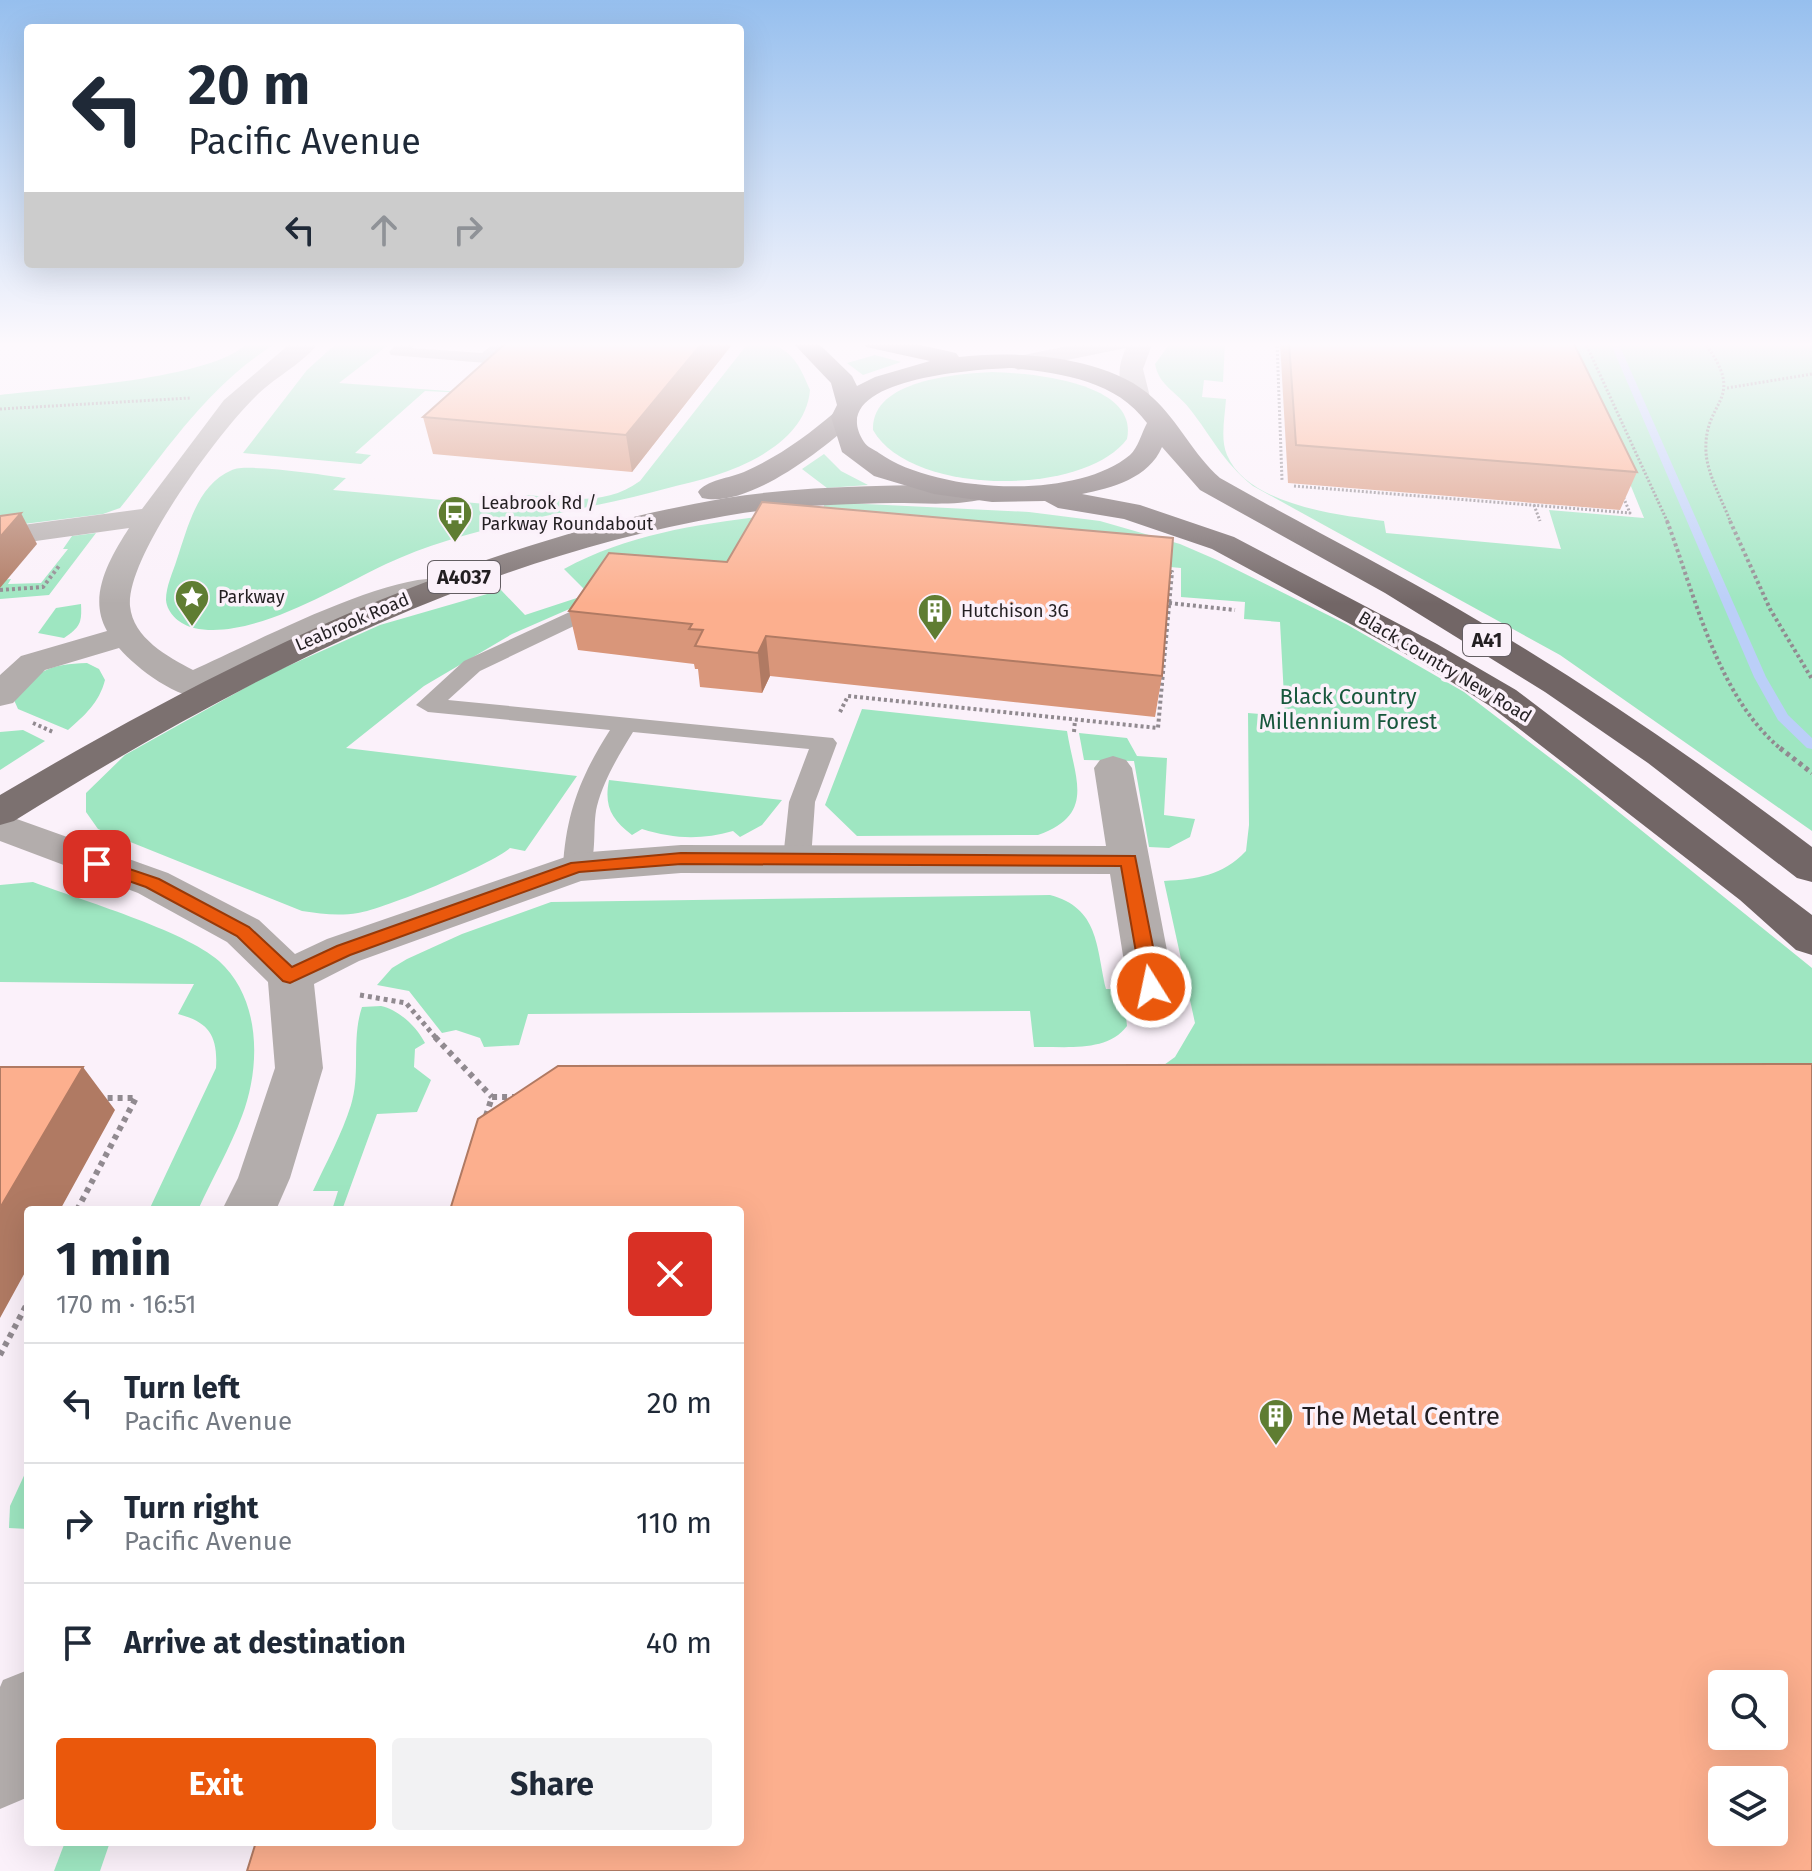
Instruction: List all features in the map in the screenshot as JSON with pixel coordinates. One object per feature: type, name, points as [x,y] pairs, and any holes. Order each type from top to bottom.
[{"type":"highway","name":"A41","points":[[845,429],[845,435],[867,461],[909,480],[974,493],[1028,494],[1077,488],[1121,474],[1149,455],[1158,441],[1159,429]]},
{"type":"highway","name":"Black Country New Road","points":[[1163,429],[1186,462],[1210,484],[1395,586],[1528,665],[1725,798],[1812,868]]},
{"type":"highway","name":"Black Country New Road","points":[[1028,494],[1130,511],[1223,543],[1425,651],[1503,698],[1755,890],[1812,939]]},
{"type":"main road","name":"Leabrook Road","points":[[0,781],[335,607],[426,572],[611,516],[723,490],[779,466],[814,445],[829,429]]},
{"type":"main road","name":"Leabrook Road","points":[[438,587],[587,537],[728,507],[817,498],[974,493]]},
{"type":"main road","name":"Leabrook Road","points":[[0,812],[192,683]]},
{"type":"street","points":[[215,429],[192,457],[123,563],[113,606],[125,636],[147,657],[192,683],[392,594],[438,587]]},
{"type":"street","points":[[0,537],[153,516]]},
{"type":"street","points":[[0,695],[33,663],[125,636]]},
{"type":"street","points":[[1113,768],[1151,987]]},
{"type":"street","points":[[0,826],[153,883],[243,931],[290,976],[299,1068],[264,1178],[251,1206]]},
{"type":"street","points":[[290,976],[343,950],[577,867],[681,859],[1129,860]]},
{"type":"street","points":[[0,1772],[24,1715]]},
{"type":"lane","points":[[589,610],[472,666],[428,705],[824,743],[802,802],[797,859]]},
{"type":"lane","points":[[577,867],[578,819],[592,778],[626,724]]},
{"type":"path","points":[[1280,429],[1282,482],[1289,485],[1630,513],[1618,485]]},
{"type":"path","points":[[1626,429],[1657,495],[1730,688],[1744,713],[1765,738],[1812,773]]},
{"type":"path","points":[[1713,429],[1706,449],[1732,532],[1777,626],[1812,679]]},
{"type":"path","points":[[1534,505],[1540,521]]},
{"type":"path","points":[[0,590],[43,587],[66,557]]},
{"type":"path","points":[[824,743],[848,696],[1158,728],[1172,572],[1156,571]]},
{"type":"path","points":[[1169,603],[1235,610]]},
{"type":"path","points":[[1074,732],[1075,720]]},
{"type":"path","points":[[360,995],[406,1003],[453,1059],[492,1097],[523,1097]]},
{"type":"path","points":[[484,1126],[492,1097]]},
{"type":"path","points":[[79,1206],[136,1098],[91,1098]]},
{"type":"path","points":[[0,1355],[24,1310]]},
{"type":"green space","points":[[0,429],[182,429],[120,508],[103,514],[0,527]]},
{"type":"green space","points":[[261,429],[382,429],[355,453],[371,455],[361,464],[243,453]]},
{"type":"green space","points":[[681,429],[793,429],[772,448],[739,467],[653,492],[451,540],[386,564],[292,610],[241,627],[217,630],[194,628],[180,622],[172,614],[166,600],[168,584],[185,534],[202,496],[220,477],[232,470],[253,468],[304,472],[346,478],[333,490],[517,507],[527,495],[586,499],[614,494],[640,481]]},
{"type":"green space","points":[[1126,429],[1127,439],[1105,458],[1074,471],[1037,479],[998,481],[958,477],[922,467],[893,452],[873,430]]},
{"type":"green space","points":[[1204,429],[1223,429],[1227,455],[1238,472],[1233,467]]},
{"type":"green space","points":[[1608,429],[1812,429],[1812,831],[1560,655],[1253,486],[1238,472],[1254,486],[1296,504],[1384,521],[1386,533],[1561,549],[1549,510],[1644,518]]},
{"type":"green space","points":[[824,454],[841,471],[868,485],[827,488],[802,469]]},
{"type":"green space","name":"Black Country Millennium Forest","points":[[825,502],[1029,512],[1100,521],[1180,544],[1346,624],[1464,692],[1579,780],[1812,968],[1812,1081],[1157,1070],[1175,1057],[1195,1023],[1164,881],[1208,875],[1228,866],[1246,851],[1249,825],[1248,713],[1285,716],[1280,622],[1244,619],[1245,602],[1181,597],[1181,568],[755,529],[716,594],[626,586],[567,610],[512,634],[424,686],[346,748],[577,776],[525,851],[510,848],[482,865],[437,885],[358,913],[302,911],[98,829],[86,812],[86,793],[125,755],[270,674],[380,625],[501,590],[525,615],[589,594],[564,569],[595,554],[690,527],[823,509]]},
{"type":"green space","points":[[96,533],[49,595],[0,599],[0,580],[11,579],[8,584],[41,583],[68,549],[63,549],[72,536]]},
{"type":"green space","points":[[81,604],[79,624],[64,638],[38,633],[56,608]]},
{"type":"green space","points":[[87,663],[99,669],[105,680],[95,702],[68,730],[18,709],[14,700],[37,675],[54,667]]},
{"type":"green space","points":[[862,709],[1067,731],[1077,780],[1075,806],[1056,827],[1038,835],[857,836],[825,805]]},
{"type":"green space","points":[[23,730],[45,741],[0,770],[0,732]]},
{"type":"green space","points":[[1079,733],[1127,738],[1137,756],[1167,758],[1164,815],[1195,819],[1190,837],[1169,848],[1149,847],[1134,761],[1084,760]]},
{"type":"green space","points":[[609,780],[782,800],[762,825],[740,837],[733,831],[688,837],[642,829],[632,835],[611,811]]},
{"type":"green space","points":[[33,882],[157,927],[203,949],[233,977],[250,1014],[254,1055],[252,1076],[242,1116],[200,1206],[151,1206],[216,1068],[215,1047],[209,1032],[197,1021],[178,1014],[194,984],[0,982],[0,885]]},
{"type":"green space","points":[[1050,895],[1066,901],[1087,919],[1097,944],[1106,989],[1123,989],[1127,1026],[1108,1041],[1085,1046],[1034,1047],[1030,1011],[528,1014],[519,1045],[484,1047],[480,1038],[456,1030],[442,1033],[409,991],[377,985],[392,968],[407,959],[462,934],[551,902]]},
{"type":"green space","points":[[362,1007],[388,1008],[412,1025],[425,1043],[415,1049],[414,1067],[431,1080],[417,1112],[377,1114],[343,1206],[333,1206],[338,1191],[313,1191],[351,1105]]},
{"type":"green space","points":[[24,1476],[24,1529],[9,1528],[10,1506]]},
{"type":"green space","points":[[63,1846],[109,1846],[100,1871],[54,1871]]},
{"type":"building","points":[[562,429],[631,429],[626,435]]},
{"type":"building","points":[[1295,429],[1616,429],[1637,472],[1296,445]]},
{"type":"building","name":"Hutchison 3G","points":[[762,502],[1173,538],[1162,676],[766,636],[758,653],[695,646],[703,630],[689,629],[692,624],[569,611],[609,553],[727,562]]},
{"type":"building","points":[[21,513],[0,537],[0,516]]},
{"type":"building","name":"The Metal Centre","points":[[1812,1064],[1812,1871],[247,1871],[255,1846],[744,1846],[744,1206],[451,1206],[478,1119],[558,1066]]},
{"type":"building","points":[[0,1067],[83,1067],[0,1208]]},
{"type":"waterway","points":[[1652,429],[1760,677],[1783,717],[1812,745]]},
{"type":"place","name":"Leabrook Rd / Parkway Roundabout","points":[[455,544]]},
{"type":"place","name":"Parkway","points":[[192,628]]},
{"type":"place","name":"Hutchison 3G","points":[[935,642]]},
{"type":"place","name":"The Metal Centre","points":[[1276,1447]]},
{"type":"route","points":[[97,864],[153,883],[243,931],[290,976],[343,950],[577,867],[681,859],[1129,860],[1151,987]]}]
